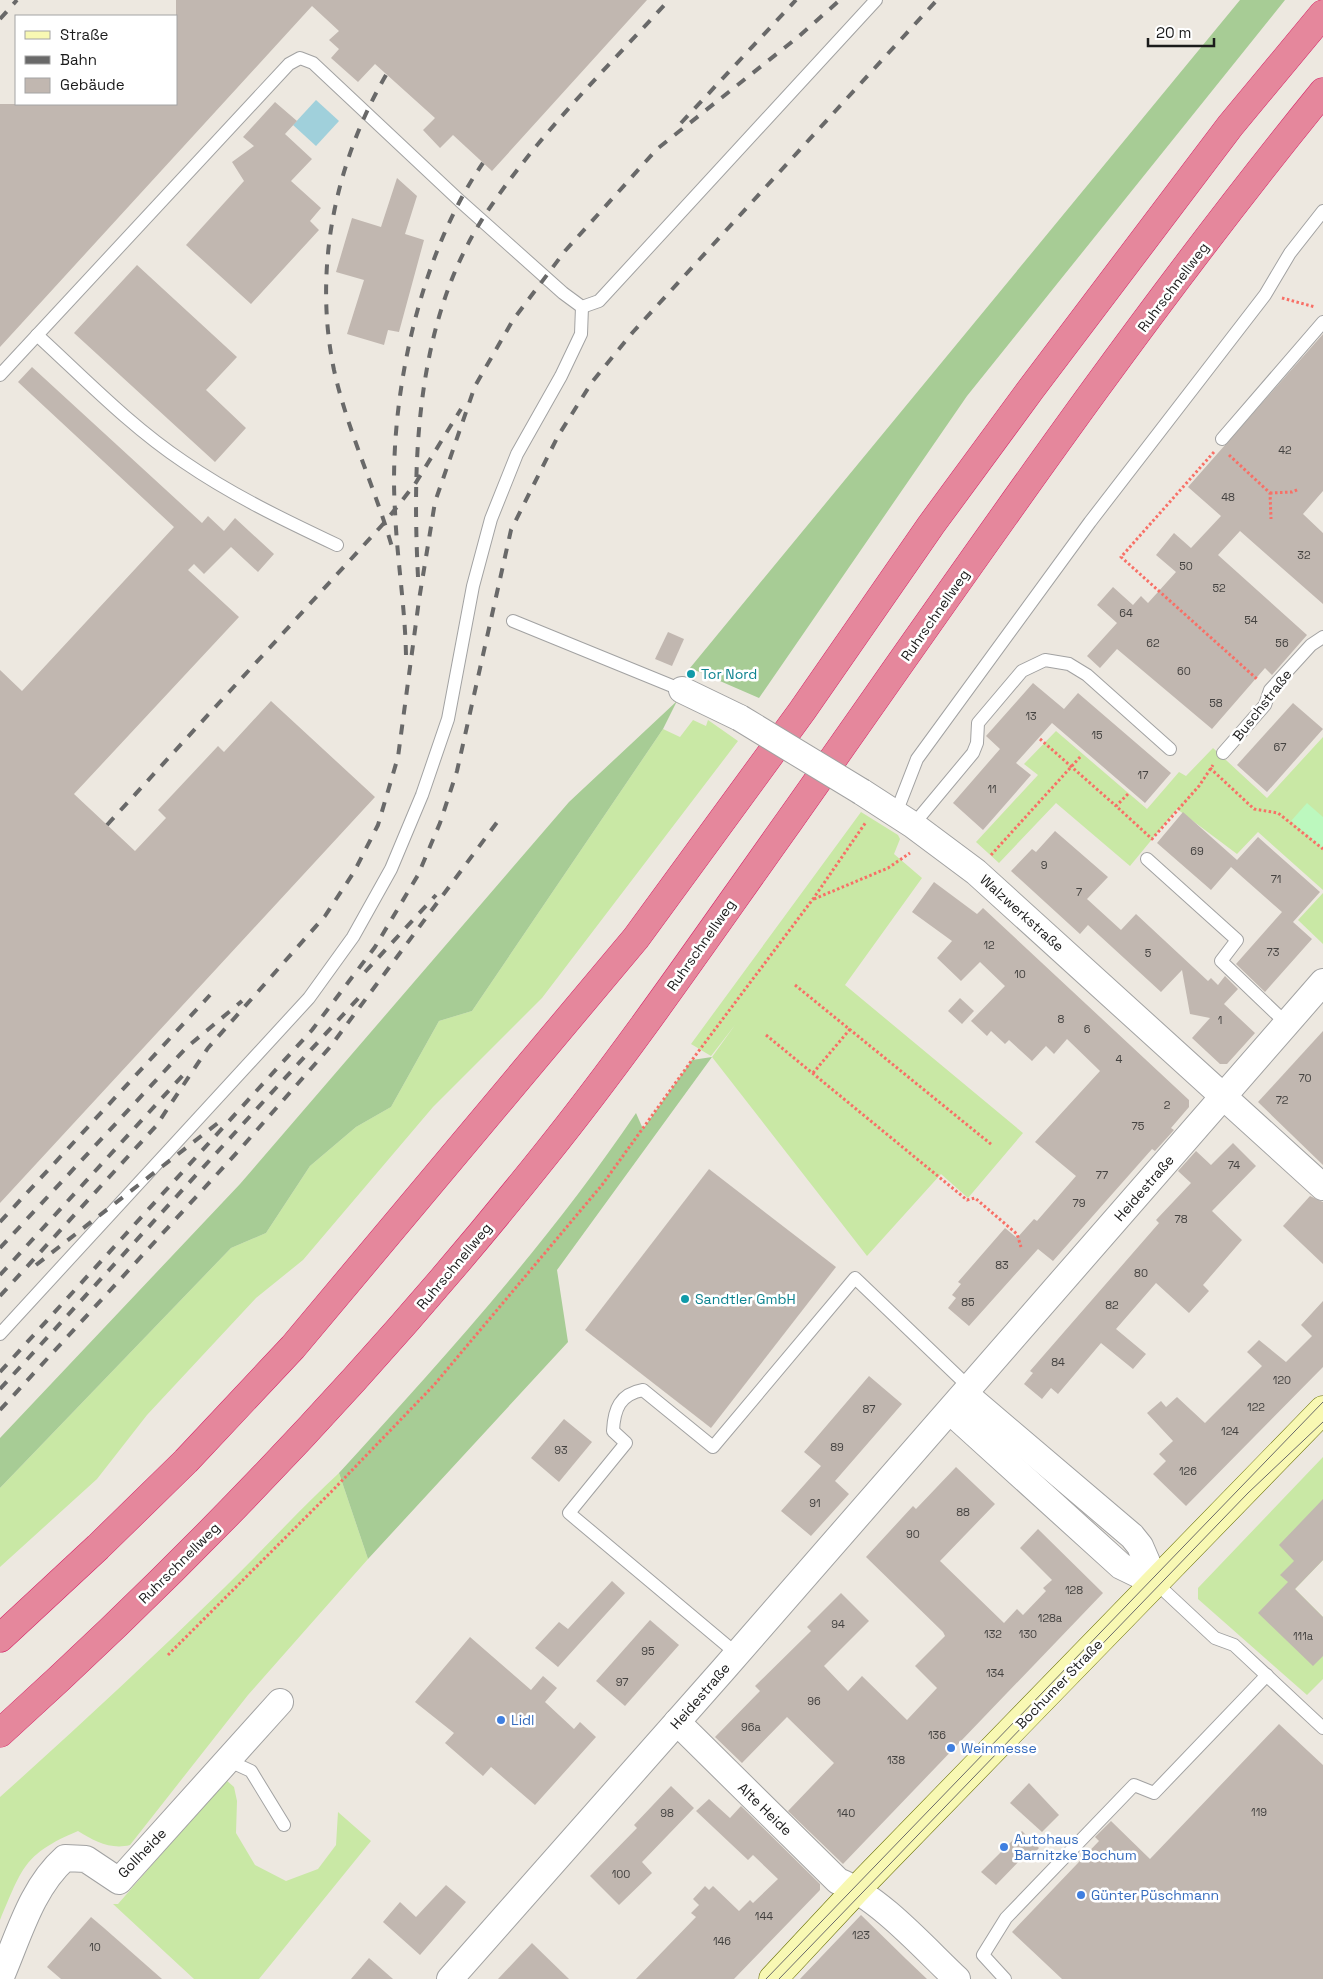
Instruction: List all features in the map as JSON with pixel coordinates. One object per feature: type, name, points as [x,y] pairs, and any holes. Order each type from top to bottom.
[{"type":"highway","points":[[0,1638],[98,1547],[179,1468],[293,1347],[636,938],[802,711],[931,526],[1031,389],[1230,126],[1323,14]]},
{"type":"highway","name":"Ruhrschnellweg","points":[[0,1733],[142,1600],[328,1409],[417,1310],[547,1152],[648,1020],[1034,475],[1256,174],[1323,92]]},
{"type":"main road","name":"Bochumer Straße","points":[[773,1979],[1323,1410]]},
{"type":"street","name":"Walzwerkstraße","points":[[682,690],[740,718],[896,814],[976,872],[1323,1188]]},
{"type":"street","name":"Heidestraße","points":[[450,1979],[737,1654],[1323,982]]},
{"type":"street","points":[[961,1398],[1121,1566],[1156,1583]]},
{"type":"street","name":"Gollheide","points":[[0,1979],[41,1884],[52,1869],[65,1858],[86,1859],[119,1881],[280,1702]]},
{"type":"street","name":"Alte Heide","points":[[677,1722],[838,1881],[858,1889],[957,1979]]},
{"type":"lane","points":[[582,307],[598,301],[876,0]]},
{"type":"lane","points":[[0,375],[289,64],[300,58],[313,63],[460,201],[563,293],[582,307]]},
{"type":"lane","points":[[896,814],[917,759],[1090,522],[1265,295],[1290,253],[1323,211]]},
{"type":"lane","points":[[0,1334],[308,998],[353,937],[391,869],[422,795],[448,719],[473,586],[492,520],[517,454],[561,376],[581,334],[582,307]]},
{"type":"lane","points":[[1220,442],[1323,322]]},
{"type":"lane","points":[[37,335],[128,418],[182,461],[242,499],[337,545]]},
{"type":"lane","points":[[513,622],[682,690]]},
{"type":"lane","name":"Buschstraße","points":[[1224,753],[1265,705],[1270,690],[1311,644],[1323,639]]},
{"type":"lane","points":[[896,814],[973,753],[977,743],[978,723],[1022,671],[1045,660],[1069,664],[1087,675],[1170,749]]},
{"type":"lane","points":[[1148,858],[1237,940],[1222,961],[1286,1023]]},
{"type":"lane","points":[[737,1654],[569,1513],[626,1443],[613,1431],[614,1412],[631,1393],[643,1390],[713,1447],[855,1278],[961,1398]]},
{"type":"lane","points":[[1156,1583],[1215,1638],[1234,1645],[1323,1728]]},
{"type":"lane","points":[[1005,1979],[983,1955],[1006,1918],[1134,1785],[1154,1793],[1267,1675]]},
{"type":"lane","points":[[227,1760],[251,1771],[284,1825]]},
{"type":"path","points":[[1292,300],[1323,310]]},
{"type":"path","points":[[1270,690],[1121,557],[1220,442],[1270,492],[1271,519]]},
{"type":"path","points":[[1270,492],[1292,492],[1300,489]]},
{"type":"path","points":[[1040,739],[1152,839],[1199,786],[1210,768],[1224,753]]},
{"type":"path","points":[[976,872],[1081,756]]},
{"type":"path","points":[[1210,768],[1254,809],[1278,813],[1323,849]]},
{"type":"path","points":[[1116,806],[1128,794]]},
{"type":"path","points":[[168,1656],[434,1385],[602,1185],[692,1060],[813,899],[896,814]]},
{"type":"path","points":[[813,899],[888,868],[896,814]]},
{"type":"path","points":[[795,985],[851,1028],[992,1145]]},
{"type":"path","points":[[813,1073],[851,1028]]},
{"type":"path","points":[[766,1035],[967,1200],[975,1198],[1017,1234],[1021,1247]]},
{"type":"green space","points":[[1240,0],[1285,0],[967,396],[759,698],[690,668]]},
{"type":"green space","points":[[677,701],[663,729],[472,1011],[439,1021],[391,1107],[356,1127],[310,1166],[266,1233],[231,1248],[0,1488],[0,1438],[240,1184],[569,802]]},
{"type":"green space","points":[[693,720],[706,726],[708,720],[738,741],[542,998],[433,1107],[303,1260],[256,1298],[147,1415],[97,1479],[0,1567],[0,1488],[231,1248],[266,1233],[310,1166],[356,1127],[391,1107],[439,1021],[472,1011],[663,729],[680,737]]},
{"type":"green space","points":[[1056,731],[1147,809],[1179,772],[1186,776],[1213,748],[1267,798],[1323,737],[1323,890],[1258,832],[1237,854],[1177,809],[1130,866],[1056,803],[999,863],[976,842],[1038,775],[1024,764]]},
{"type":"green space","points":[[1307,803],[1323,817],[1323,849],[1291,821]]},
{"type":"green space","points":[[861,812],[898,835],[900,839],[894,854],[922,878],[845,985],[1023,1133],[968,1198],[941,1174],[867,1256],[712,1057],[735,1025],[711,1056],[691,1044]]},
{"type":"green space","points":[[1323,893],[1323,944],[1298,920]]},
{"type":"green space","points":[[712,1057],[557,1270],[568,1342],[368,1559],[339,1473],[494,1298],[568,1208],[636,1113],[643,1129],[692,1060]]},
{"type":"green space","points":[[1323,1457],[1323,1560],[1295,1589],[1323,1617],[1323,1679],[1307,1695],[1198,1599],[1198,1588]]},
{"type":"green space","points":[[339,1473],[368,1559],[248,1695],[130,1845],[109,1845],[96,1841],[78,1831],[46,1847],[35,1856],[20,1875],[0,1920],[0,1797],[169,1641]]},
{"type":"green space","points":[[226,1780],[234,1787],[237,1801],[236,1833],[255,1865],[286,1881],[318,1869],[336,1845],[338,1812],[371,1841],[259,1979],[194,1979],[113,1904],[118,1904]]},
{"type":"water","points":[[316,100],[339,121],[316,146],[293,125]]},
{"type":"building","points":[[176,0],[647,0],[492,171],[453,135],[440,148],[423,130],[435,118],[375,64],[358,82],[331,58],[339,49],[329,40],[339,31],[312,6],[0,347],[0,104],[178,105],[178,15],[176,15]]},
{"type":"building","points":[[275,102],[297,121],[285,134],[312,159],[291,181],[321,208],[310,221],[319,230],[251,304],[186,245],[244,181],[232,162],[254,146],[243,137]]},
{"type":"building","points":[[397,178],[417,196],[405,234],[424,240],[399,332],[388,330],[384,345],[347,334],[364,280],[336,272],[352,218],[381,227]]},
{"type":"building","points":[[137,265],[237,357],[206,390],[246,428],[215,462],[74,333]]},
{"type":"building","points":[[1323,334],[1323,491],[1303,514],[1323,533],[1323,604],[1240,531],[1218,555],[1307,635],[1272,675],[1265,668],[1212,729],[1117,649],[1100,668],[1087,656],[1117,623],[1097,605],[1113,587],[1133,605],[1141,596],[1148,603],[1176,572],[1156,555],[1174,533],[1191,548],[1221,516],[1188,487]]},
{"type":"building","points":[[32,367],[202,523],[208,516],[224,531],[235,518],[274,554],[258,572],[231,547],[204,574],[194,564],[188,570],[239,617],[74,794],[135,851],[166,818],[158,810],[218,746],[224,752],[271,701],[375,797],[0,1203],[0,670],[22,691],[174,527],[18,382]]},
{"type":"building","points":[[668,632],[684,639],[672,666],[655,659]]},
{"type":"building","points":[[1033,683],[1064,709],[1078,693],[1171,773],[1145,803],[1052,723],[1016,763],[1031,775],[983,830],[953,803],[1000,749],[986,736]]},
{"type":"building","points":[[1293,703],[1323,729],[1267,792],[1237,765]]},
{"type":"building","points":[[1183,812],[1237,860],[1258,837],[1320,892],[1293,922],[1312,939],[1265,992],[1236,964],[1282,912],[1231,867],[1211,890],[1157,843]]},
{"type":"building","points":[[1055,831],[1108,877],[1087,899],[1121,930],[1136,914],[1208,981],[1211,978],[1218,985],[1225,976],[1238,989],[1224,1004],[1255,1033],[1227,1064],[1220,1064],[1192,1038],[1210,1018],[1190,1014],[1182,970],[1161,992],[1088,925],[1080,934],[1011,871],[1032,849],[1036,852]]},
{"type":"building","points":[[934,882],[977,914],[983,908],[1189,1100],[1189,1107],[1171,1128],[1174,1130],[1155,1151],[1152,1149],[1053,1261],[1038,1249],[969,1326],[948,1308],[956,1298],[952,1295],[961,1284],[958,1282],[1005,1228],[1017,1238],[1034,1219],[1037,1221],[1076,1176],[1035,1142],[1100,1071],[1067,1039],[1054,1054],[1046,1046],[1032,1061],[1009,1040],[1005,1044],[991,1031],[987,1036],[971,1021],[1005,986],[980,962],[961,981],[937,958],[952,941],[912,912]]},
{"type":"building","points":[[960,998],[974,1011],[962,1024],[948,1011]]},
{"type":"building","points":[[1323,1031],[1323,1165],[1258,1102]]},
{"type":"building","points":[[1233,1143],[1256,1166],[1212,1211],[1242,1240],[1203,1285],[1209,1291],[1189,1313],[1156,1283],[1116,1329],[1146,1354],[1133,1369],[1101,1343],[1058,1394],[1051,1388],[1042,1399],[1024,1384],[1033,1373],[1030,1371],[1159,1223],[1156,1220],[1191,1183],[1178,1171],[1196,1151],[1211,1165]]},
{"type":"building","name":"Sandtler GmbH","points":[[709,1169],[836,1267],[711,1428],[585,1330]]},
{"type":"building","points":[[1310,1196],[1323,1202],[1323,1264],[1283,1226]]},
{"type":"building","points":[[1323,1301],[1323,1367],[1186,1506],[1153,1474],[1166,1461],[1159,1454],[1173,1441],[1147,1413],[1161,1401],[1166,1407],[1177,1397],[1205,1423],[1262,1366],[1247,1352],[1259,1340],[1286,1362],[1312,1336],[1301,1325]]},
{"type":"building","points":[[869,1376],[902,1404],[835,1481],[849,1494],[811,1536],[781,1511],[821,1466],[804,1452]]},
{"type":"building","points":[[564,1419],[592,1442],[559,1482],[531,1458]]},
{"type":"building","points":[[956,1467],[995,1504],[940,1561],[1004,1623],[1017,1609],[1023,1615],[1046,1591],[1043,1588],[1052,1580],[1020,1548],[1038,1529],[1103,1593],[843,1864],[788,1811],[834,1763],[787,1717],[742,1763],[715,1737],[760,1691],[755,1686],[811,1631],[807,1627],[841,1593],[869,1621],[824,1666],[848,1691],[862,1676],[907,1720],[937,1688],[915,1666],[945,1636],[943,1632],[866,1557],[913,1506],[916,1509]]},
{"type":"building","points":[[1323,1499],[1323,1560],[1295,1589],[1323,1617],[1323,1656],[1313,1666],[1258,1613],[1288,1582],[1280,1575],[1294,1561],[1279,1545]]},
{"type":"building","points":[[612,1581],[625,1593],[558,1667],[535,1648],[559,1622],[568,1629]]},
{"type":"building","points":[[650,1620],[679,1645],[625,1706],[596,1681]]},
{"type":"building","name":"Lidl","points":[[470,1637],[531,1690],[543,1676],[557,1688],[545,1702],[574,1729],[580,1722],[596,1737],[535,1805],[491,1767],[483,1776],[445,1743],[454,1733],[415,1702]]},
{"type":"building","points":[[1279,1724],[1323,1765],[1323,1979],[1062,1979],[1012,1932],[1099,1841],[1095,1837],[1111,1821],[1150,1859]]},
{"type":"building","points":[[1029,1783],[1059,1815],[1042,1832],[1010,1803]]},
{"type":"building","points":[[671,1786],[694,1808],[642,1862],[652,1873],[619,1905],[590,1876],[637,1828],[634,1825]]},
{"type":"building","points":[[709,1799],[730,1818],[741,1806],[820,1884],[820,1890],[734,1979],[636,1979],[696,1917],[691,1913],[699,1905],[693,1899],[705,1886],[709,1890],[713,1886],[739,1911],[750,1900],[753,1903],[778,1879],[753,1855],[748,1860],[696,1811]]},
{"type":"building","points":[[1022,1831],[1039,1848],[1027,1861],[1023,1857],[996,1885],[981,1872]]},
{"type":"building","points":[[446,1885],[466,1902],[420,1955],[383,1922],[400,1902],[416,1917]]},
{"type":"building","points":[[861,1915],[906,1959],[927,1979],[800,1979]]},
{"type":"building","points":[[91,1917],[162,1979],[61,1979],[47,1967]]},
{"type":"building","points":[[532,1943],[569,1979],[498,1979]]},
{"type":"building","points":[[369,1958],[393,1979],[351,1979]]},
{"type":"tram line","points":[[766,1979],[1323,1402]]},
{"type":"tram line","points":[[779,1979],[1248,1493],[1323,1422]]},
{"type":"railway","points":[[0,19],[17,0]]},
{"type":"railway","points":[[418,577],[416,485],[423,392],[431,346],[444,302],[461,259],[483,218],[525,160],[572,105],[669,0]]},
{"type":"railway","points":[[681,123],[796,0]]},
{"type":"railway","points":[[0,1296],[156,1126],[208,1048],[325,916],[354,872],[378,825],[398,757],[419,600],[435,502],[475,386],[513,320],[565,251],[657,149],[798,37],[840,0]]},
{"type":"railway","points":[[0,1372],[312,1030],[375,947],[418,875],[440,823],[457,771],[511,530],[558,436],[592,382],[633,332],[937,0]]},
{"type":"railway","points":[[386,75],[368,109],[353,144],[342,180],[333,218],[328,255],[326,294],[328,332],[340,393],[394,554]]},
{"type":"railway","points":[[406,655],[396,529],[394,468],[403,377],[412,330],[425,285],[441,241],[461,200],[483,163]]},
{"type":"railway","points":[[107,825],[385,522],[415,484],[461,409]]},
{"type":"railway","points":[[0,1410],[242,1147],[330,1047],[501,817]]},
{"type":"railway","points":[[365,972],[436,895]]},
{"type":"railway","points":[[0,1389],[363,993]]},
{"type":"railway","points":[[0,1222],[210,995]]},
{"type":"railway","points":[[0,1248],[186,1048],[242,1001]]},
{"type":"railway","points":[[0,1275],[184,1074]]},
{"type":"railway","points":[[36,1265],[223,1119]]},
{"type":"place","name":"Tor Nord","points":[[691,674]]},
{"type":"place","name":"Sandtler GmbH","points":[[685,1299]]},
{"type":"place","name":"Lidl","points":[[501,1720]]},
{"type":"place","name":"Weinmesse","points":[[951,1748]]},
{"type":"place","name":"Autohaus Barnitzke Bochum","points":[[1004,1847]]},
{"type":"place","name":"Günter Püschmann","points":[[1081,1895]]}]
